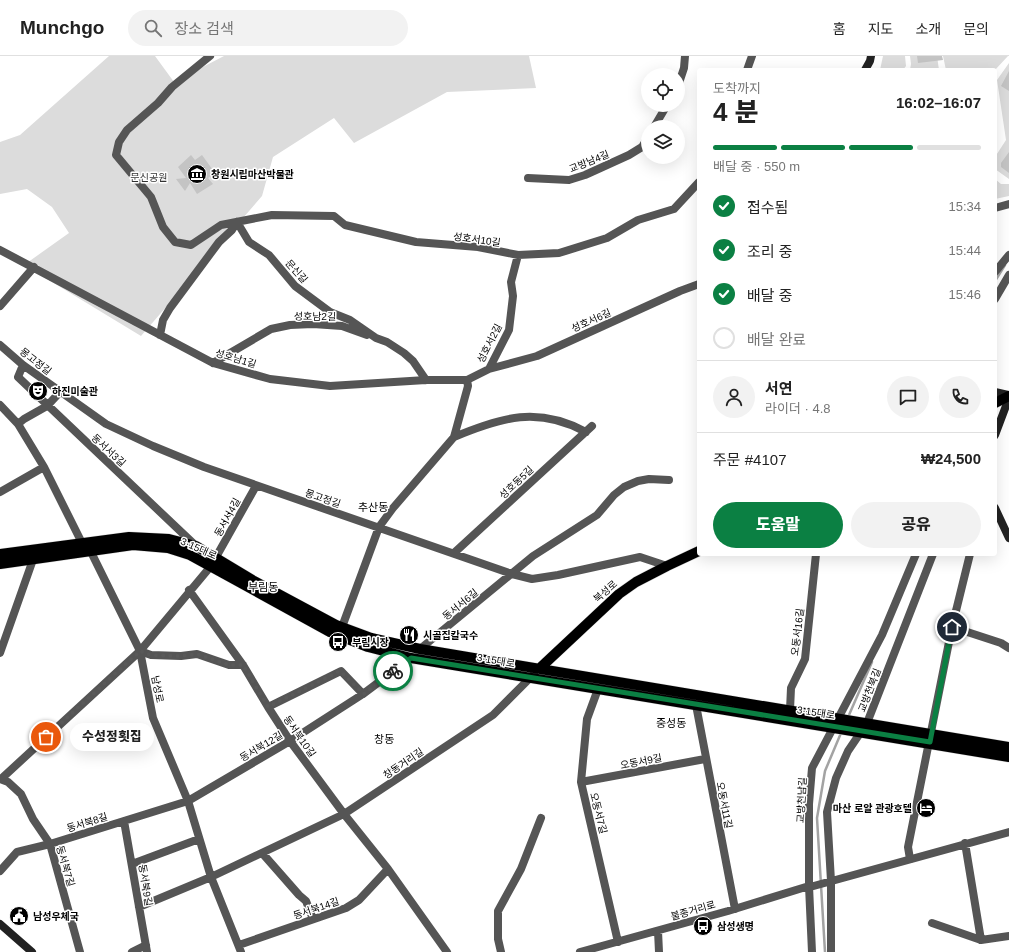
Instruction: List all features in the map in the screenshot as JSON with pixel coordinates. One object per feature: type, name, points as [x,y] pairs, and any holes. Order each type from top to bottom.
[{"type":"main road","points":[[866,68],[871,56]]},
{"type":"main road","points":[[997,393],[1009,397]]},
{"type":"main road","points":[[997,402],[1009,397]]},
{"type":"main road","points":[[997,430],[1009,397]]},
{"type":"main road","points":[[997,512],[1009,538]]},
{"type":"main road","name":"3·15대로","points":[[0,554],[129,537],[169,539],[196,546],[248,588],[330,632],[368,647],[411,658],[696,705],[836,723],[931,738],[1009,747]]},
{"type":"main road","name":"3·15대로","points":[[0,564],[133,545],[168,548],[214,562],[342,627],[371,638],[420,649],[790,710],[836,723]]},
{"type":"main road","name":"북성로","points":[[540,668],[619,594],[636,582],[697,552]]},
{"type":"main road","name":"3·15대로","points":[[931,738],[1009,757]]},
{"type":"main road","points":[[0,924],[32,952]]},
{"type":"street","points":[[210,56],[172,87],[158,103],[127,130],[119,142],[116,155],[150,197],[163,227],[175,242],[191,245],[222,225],[236,222]]},
{"type":"street","points":[[684,68],[685,56]]},
{"type":"street","points":[[748,68],[752,56]]},
{"type":"street","name":"교방남4길","points":[[528,178],[569,180],[585,175],[629,155],[641,148]]},
{"type":"street","name":"성호서10길","points":[[236,222],[272,215],[334,216],[345,225],[416,242],[478,247],[518,255],[559,253],[606,238],[638,220],[674,209],[697,184]]},
{"type":"street","points":[[997,207],[1009,204]]},
{"type":"street","points":[[160,335],[163,320],[170,308],[219,242],[232,230],[236,222]]},
{"type":"street","name":"문신길","points":[[236,222],[249,242],[269,255],[295,286],[330,312],[350,320],[376,338],[387,342],[409,357],[414,361],[426,380]]},
{"type":"street","name":"성호남1길","points":[[0,250],[213,363],[270,379],[330,386],[426,380]]},
{"type":"street","name":"성호서2길","points":[[467,380],[489,369],[509,330],[513,296],[511,282],[518,255]]},
{"type":"street","points":[[997,270],[1009,255]]},
{"type":"street","points":[[0,306],[34,267]]},
{"type":"street","points":[[997,296],[1009,275]]},
{"type":"street","name":"성호서6길","points":[[489,369],[537,356],[697,285]]},
{"type":"street","name":"성호남2길","points":[[213,363],[271,330],[290,325],[313,324],[342,326],[376,338]]},
{"type":"street","name":"몽고정길","points":[[0,345],[23,365],[106,424],[204,467],[512,574],[532,579],[558,575],[640,557],[667,566]]},
{"type":"street","name":"동서서3길","points":[[23,365],[18,377],[196,546]]},
{"type":"street","points":[[342,627],[378,527],[454,437],[468,386],[467,380],[426,380]]},
{"type":"street","points":[[18,424],[47,406],[60,392]]},
{"type":"street","name":"남성로","points":[[0,405],[18,424],[44,467],[82,543],[90,550],[140,651],[153,718],[188,802],[211,877],[240,949]]},
{"type":"street","name":"성호동5길","points":[[454,437],[474,428],[522,416],[549,417],[589,429],[454,553]]},
{"type":"street","points":[[0,492],[44,467]]},
{"type":"street","name":"동서서6길","points":[[420,649],[533,556],[597,515],[614,495],[624,487],[638,480],[669,480]]},
{"type":"street","name":"동서서4길","points":[[189,590],[214,562],[256,486]]},
{"type":"street","points":[[0,653],[36,549]]},
{"type":"street","name":"오동서16길","points":[[790,710],[790,688],[805,659],[816,556]]},
{"type":"street","name":"교방천남길","points":[[812,952],[809,887],[809,804],[812,768],[882,636],[915,556]]},
{"type":"street","name":"교방천북길","points":[[831,952],[827,812],[836,778],[848,751],[864,728],[932,556]]},
{"type":"street","points":[[910,858],[908,847],[952,627],[970,556]]},
{"type":"street","points":[[0,779],[140,651],[189,590]]},
{"type":"street","name":"동서북10길","points":[[189,590],[243,665],[290,740],[344,814],[388,869],[447,952]]},
{"type":"street","points":[[952,627],[1001,643],[1009,648]]},
{"type":"street","points":[[140,651],[151,655],[181,656],[197,654],[229,665],[243,665]]},
{"type":"street","name":"동서북12길","points":[[188,802],[364,694],[411,658]]},
{"type":"street","name":"창동거리길","points":[[139,907],[263,854],[344,814],[493,715],[540,668]]},
{"type":"street","points":[[268,707],[340,671],[364,694]]},
{"type":"street","name":"오동서7길","points":[[598,689],[587,719],[581,782],[618,942]]},
{"type":"street","name":"오동서11길","points":[[696,705],[705,759],[735,909]]},
{"type":"street","name":"오동서9길","points":[[581,782],[705,759]]},
{"type":"street","name":"동서북7길","points":[[0,779],[8,782],[21,794],[33,819],[50,844],[80,952]]},
{"type":"street","name":"동서북8길","points":[[0,871],[17,852],[50,844],[188,802]]},
{"type":"street","points":[[501,952],[498,939],[498,910],[521,869],[541,818]]},
{"type":"street","name":"동서북9길","points":[[124,821],[146,949]]},
{"type":"street","points":[[829,882],[910,858],[1009,832]]},
{"type":"street","points":[[132,864],[199,839]]},
{"type":"street","points":[[965,843],[981,940]]},
{"type":"street","points":[[263,854],[306,901],[313,919]]},
{"type":"street","name":"동서북14길","points":[[240,949],[313,919],[346,908],[359,900],[388,869]]},
{"type":"street","name":"불종거리로","points":[[581,952],[829,882]]},
{"type":"street","points":[[932,923],[981,940],[1009,936]]},
{"type":"street","points":[[658,931],[659,952]]},
{"type":"street","points":[[132,952],[146,949]]},
{"type":"green space","name":"문신공원","points":[[109,56],[155,56],[174,82],[224,56],[529,56],[536,88],[447,92],[354,143],[334,118],[273,157],[262,196],[141,336],[24,265],[69,233],[52,207],[27,189],[0,194],[0,142],[20,135]]},
{"type":"green space","points":[[883,56],[905,56],[906,66],[904,68],[880,68]]},
{"type":"green space","points":[[910,56],[937,56],[939,68],[910,68]]},
{"type":"green space","points":[[943,56],[1008,56],[997,68],[946,68]]},
{"type":"green space","points":[[1009,63],[1009,179],[997,170],[997,154],[1006,140],[997,80]]},
{"type":"green space","points":[[997,181],[1001,184],[1009,184],[1009,196],[997,199]]},
{"type":"building","points":[[917,56],[942,56],[943,60],[918,63]]},
{"type":"building","points":[[1009,71],[1009,91],[1001,86]]},
{"type":"building","points":[[1009,152],[1009,173],[1001,167],[1001,163]]},
{"type":"building","name":"창원시립마산박물관","points":[[191,155],[195,160],[202,155],[215,173],[208,178],[213,184],[197,194],[190,183],[185,191],[176,179],[186,178],[178,167]]},
{"type":"waterway","points":[[997,278],[1005,265]]},
{"type":"waterway","points":[[849,715],[872,662]]},
{"type":"waterway","points":[[825,952],[817,818],[825,771],[841,733]]},
{"type":"way so far","points":[[46,737],[140,651],[151,655],[181,656],[197,654],[229,665],[243,665],[268,707],[340,671],[364,694],[393,671]]},
{"type":"place","name":"창원시립마산박물관","points":[[197,174]]},
{"type":"place","name":"하진미술관","points":[[38,391]]},
{"type":"place","name":"시골집칼국수","points":[[409,635]]},
{"type":"place","name":"부림시장","points":[[338,642]]},
{"type":"place","name":"수성정횟집","points":[[46,737]]},
{"type":"place","name":"마산 로얄 관광호텔","points":[[926,808]]},
{"type":"place","name":"남성우체국","points":[[19,916]]},
{"type":"place","name":"삼성생명","points":[[703,926]]},
{"type":"district","name":"추산동","points":[[373,507]]},
{"type":"district","name":"부림동","points":[[263,587]]},
{"type":"district","name":"중성동","points":[[671,723]]},
{"type":"district","name":"창동","points":[[384,739]]},
{"type":"route","points":[[393,671],[411,658],[930,742],[952,627]]}]
